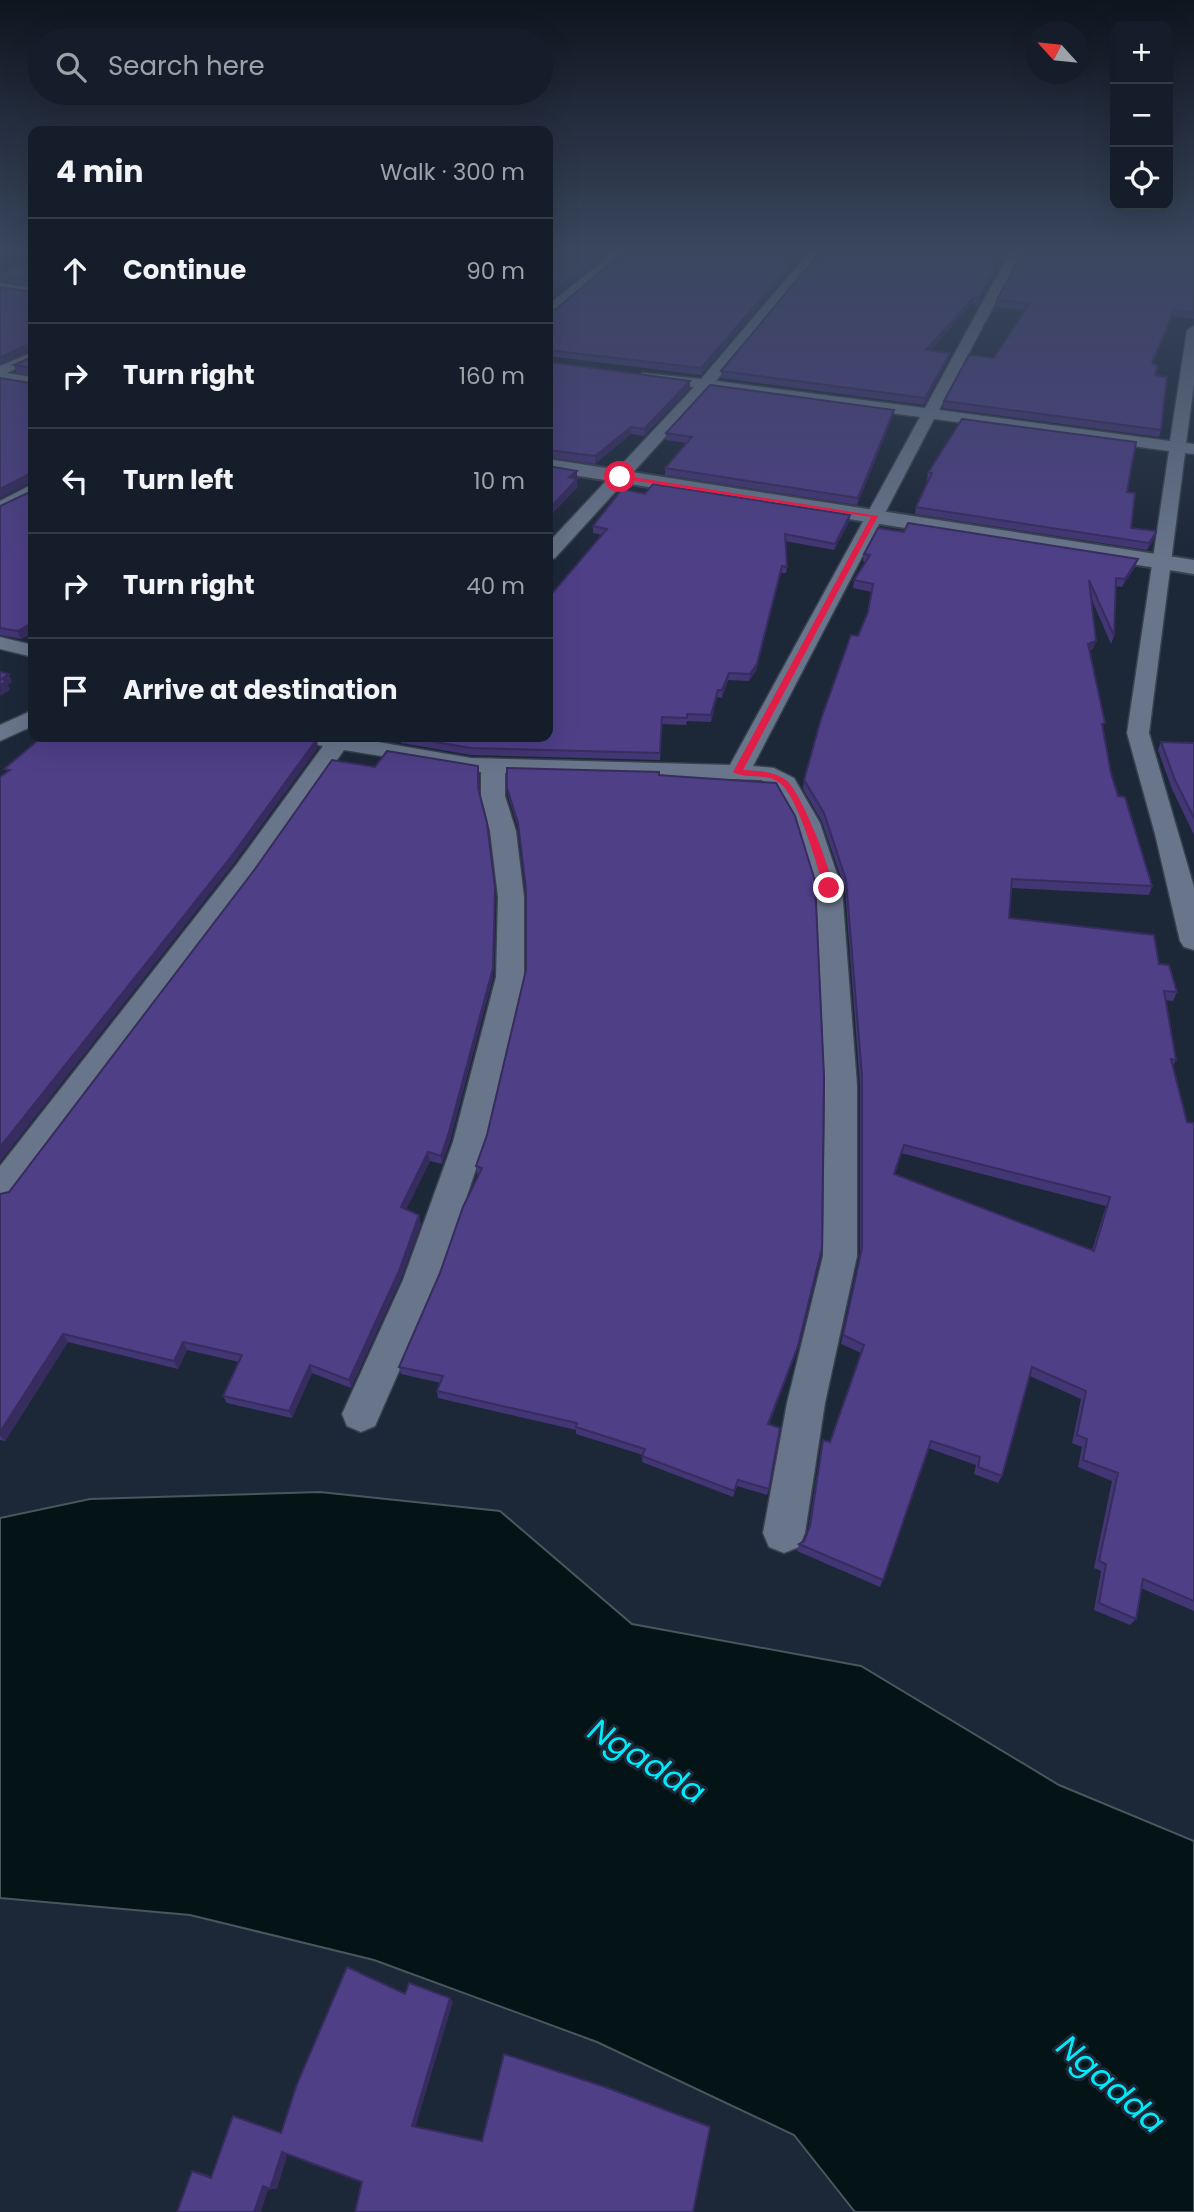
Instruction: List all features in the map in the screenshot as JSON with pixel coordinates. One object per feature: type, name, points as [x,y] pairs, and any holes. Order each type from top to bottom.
[{"type":"main road","points":[[0,374],[28,381]]},
{"type":"main road","points":[[553,467],[1194,567]]},
{"type":"street","points":[[553,549],[731,353]]},
{"type":"street","points":[[738,772],[962,353]]},
{"type":"street","points":[[1192,353],[1186,448],[1163,562],[1139,733],[1168,834],[1194,941]]},
{"type":"street","points":[[0,374],[28,359]]},
{"type":"street","points":[[627,373],[1186,448]]},
{"type":"street","points":[[0,508],[28,492]]},
{"type":"street","points":[[0,643],[28,650]]},
{"type":"street","points":[[0,734],[28,720]]},
{"type":"street","points":[[0,1190],[246,870],[338,742],[374,742],[493,766],[766,774],[785,783],[808,823],[829,888],[841,1085],[840,1256],[806,1403],[784,1532]]},
{"type":"street","points":[[361,1414],[421,1280],[469,1142],[510,977],[511,897],[503,831],[492,796],[493,766]]},
{"type":"water","name":"Ngadda","points":[[320,1492],[500,1511],[632,1624],[861,1666],[1059,1785],[1194,1841],[1194,2212],[855,2212],[794,2135],[597,2042],[374,1960],[190,1915],[0,1898],[0,1518],[90,1499]]},
{"type":"building","points":[[575,353],[714,353],[701,368]]},
{"type":"building","points":[[736,353],[950,353],[925,398],[721,371]]},
{"type":"building","points":[[997,353],[1156,353],[1152,363],[1158,366],[1155,375],[1167,377],[1161,430],[944,401],[969,355],[994,358]]},
{"type":"building","points":[[28,359],[28,367],[14,365]]},
{"type":"building","points":[[553,363],[690,381],[644,429],[631,427],[595,456],[553,451]]},
{"type":"building","points":[[0,378],[28,383],[28,475],[0,489]]},
{"type":"building","points":[[710,385],[894,410],[858,498],[665,468],[692,437],[666,433]]},
{"type":"building","points":[[962,419],[1136,442],[1127,492],[1135,493],[1131,528],[1156,531],[1155,534],[1149,543],[916,507],[932,473],[928,473]]},
{"type":"building","points":[[553,467],[577,471],[569,477],[577,479],[553,505]]},
{"type":"building","points":[[653,484],[850,515],[835,544],[785,534],[787,567],[782,566],[757,664],[750,674],[729,673],[722,690],[718,690],[711,715],[662,717],[660,753],[471,748],[435,742],[553,742],[553,592],[607,529],[593,526],[622,489],[645,494]]},
{"type":"building","points":[[28,493],[28,625],[18,631],[0,628],[0,506]]},
{"type":"building","points":[[908,523],[1138,559],[1125,579],[1116,578],[1114,636],[1089,580],[1096,641],[1088,644],[1105,723],[1102,724],[1111,773],[1118,796],[1125,797],[1152,886],[1012,879],[1009,918],[1154,935],[1159,964],[1169,965],[1177,992],[1164,991],[1176,1060],[1171,1059],[1187,1122],[1194,1123],[1194,1601],[1143,1579],[1136,1619],[1099,1603],[1106,1564],[1099,1561],[1118,1473],[1083,1460],[1087,1439],[1077,1435],[1086,1391],[1032,1367],[1002,1476],[978,1467],[980,1457],[931,1441],[883,1580],[799,1544],[804,1541],[810,1526],[823,1440],[830,1442],[864,1345],[843,1335],[862,1248],[862,1076],[846,880],[824,813],[804,780],[821,719],[851,635],[858,636],[868,612],[873,584],[854,580],[870,555],[864,554],[878,528],[904,532]],"holes":[[[904,1145],[1110,1197],[1094,1251],[894,1174]]]},
{"type":"building","points":[[0,672],[9,674],[1,679],[7,681],[0,685]]},
{"type":"building","points":[[36,742],[315,742],[233,854],[0,1147],[0,777],[10,770],[4,769]]},
{"type":"building","points":[[1161,742],[1194,743],[1194,818],[1175,780]]},
{"type":"building","points":[[387,751],[478,766],[478,788],[487,823],[495,888],[493,968],[441,1156],[428,1152],[401,1207],[419,1215],[399,1271],[349,1380],[310,1365],[289,1411],[223,1396],[242,1355],[183,1342],[174,1361],[63,1334],[0,1432],[0,1194],[9,1192],[255,869],[332,760],[375,767]]},
{"type":"building","points":[[507,768],[659,772],[659,775],[776,783],[795,816],[815,881],[824,1077],[822,1248],[798,1346],[768,1424],[780,1428],[769,1489],[738,1480],[734,1491],[642,1456],[645,1449],[576,1427],[577,1423],[437,1391],[443,1376],[399,1367],[440,1273],[463,1207],[482,1168],[476,1166],[487,1135],[526,970],[526,889],[518,823],[507,788]]},
{"type":"building","points":[[347,1967],[405,1994],[409,1983],[450,1998],[412,2126],[482,2141],[504,2054],[605,2087],[710,2127],[693,2212],[355,2212],[362,2182],[282,2152],[270,2189],[263,2186],[254,2212],[177,2212],[192,2171],[211,2178],[233,2116],[281,2133],[297,2084]]},
{"type":"route","points":[[620,477],[874,516],[738,772],[766,774],[785,783],[808,823],[829,888]]}]
